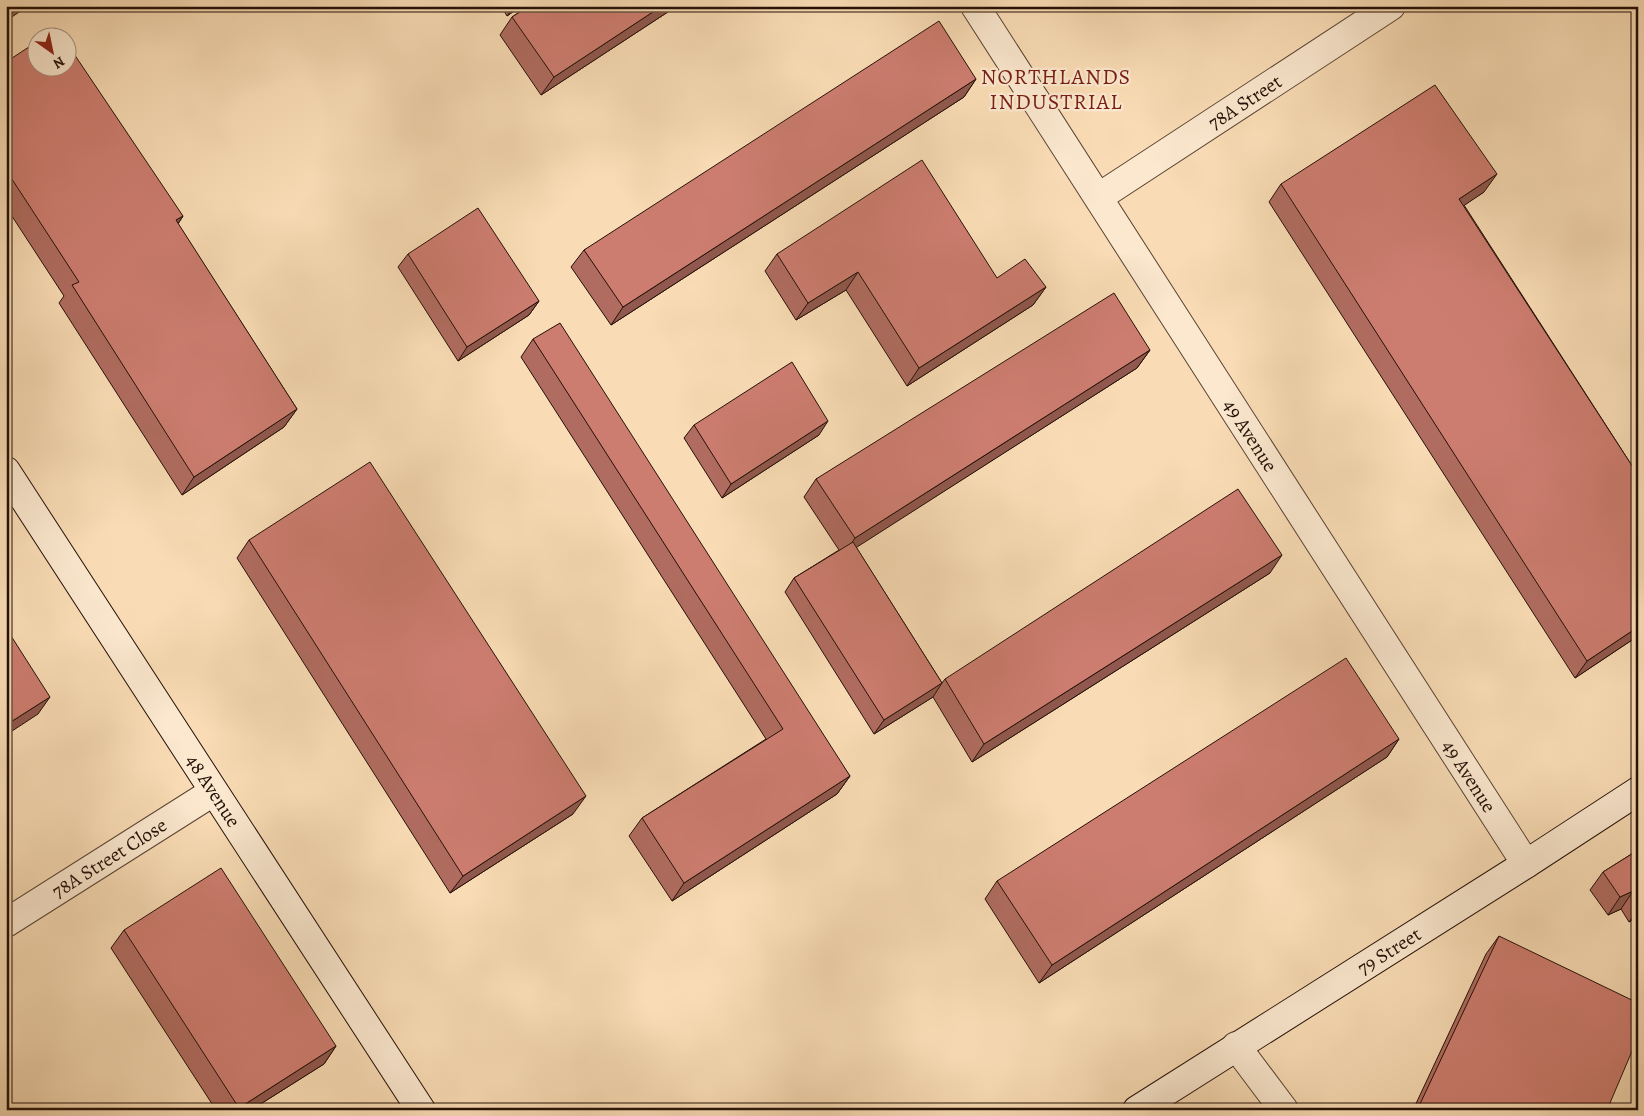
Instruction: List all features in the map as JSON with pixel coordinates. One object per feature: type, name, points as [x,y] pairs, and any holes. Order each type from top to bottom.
[{"type":"street","name":"49 Avenue","points":[[975,6],[1526,864]]},
{"type":"street","name":"78A Street","points":[[1098,197],[1391,6]]},
{"type":"street","name":"48 Avenue","points":[[6,471],[421,1110]]},
{"type":"street","name":"79 Street","points":[[1137,1110],[1638,791]]},
{"type":"street","name":"78A Street Close","points":[[6,923],[213,792]]},
{"type":"street","points":[[1236,1046],[1284,1110]]},
{"type":"building","points":[[6,6],[14,6],[6,11]]},
{"type":"building","points":[[529,6],[662,6],[554,77],[512,17]]},
{"type":"building","points":[[939,21],[976,79],[623,307],[584,250]]},
{"type":"building","points":[[28,48],[28,78],[78,78],[78,60],[183,216],[176,220],[297,409],[194,477],[72,285],[79,282],[6,170],[6,62]]},
{"type":"building","points":[[1435,85],[1497,174],[1459,199],[1638,475],[1638,627],[1587,661],[1281,184]]},
{"type":"building","points":[[922,160],[997,278],[1025,259],[1046,287],[919,368],[858,272],[808,303],[777,254]]},
{"type":"building","points":[[478,208],[539,301],[467,347],[408,254]]},
{"type":"building","points":[[1114,293],[1150,350],[855,538],[816,479]]},
{"type":"building","points":[[560,323],[850,776],[684,883],[642,818],[783,729],[533,339]]},
{"type":"building","points":[[792,362],[828,421],[731,484],[694,425]]},
{"type":"building","points":[[370,462],[586,796],[463,876],[249,540]]},
{"type":"building","points":[[1238,489],[1282,555],[984,744],[945,679]]},
{"type":"building","points":[[853,542],[942,683],[884,720],[794,578]]},
{"type":"building","points":[[6,628],[50,697],[6,725]]},
{"type":"building","points":[[1346,658],[1399,739],[1052,965],[997,881]]},
{"type":"building","points":[[1638,850],[1638,898],[1633,891],[1620,897],[1603,872]]},
{"type":"building","points":[[221,868],[336,1046],[239,1108],[124,930]]},
{"type":"building","points":[[1499,936],[1638,1003],[1638,1037],[1607,1110],[1433,1110],[1420,1104]]},
{"type":"district","name":"NORTHLANDS INDUSTRIAL","points":[[1056,88]]}]
